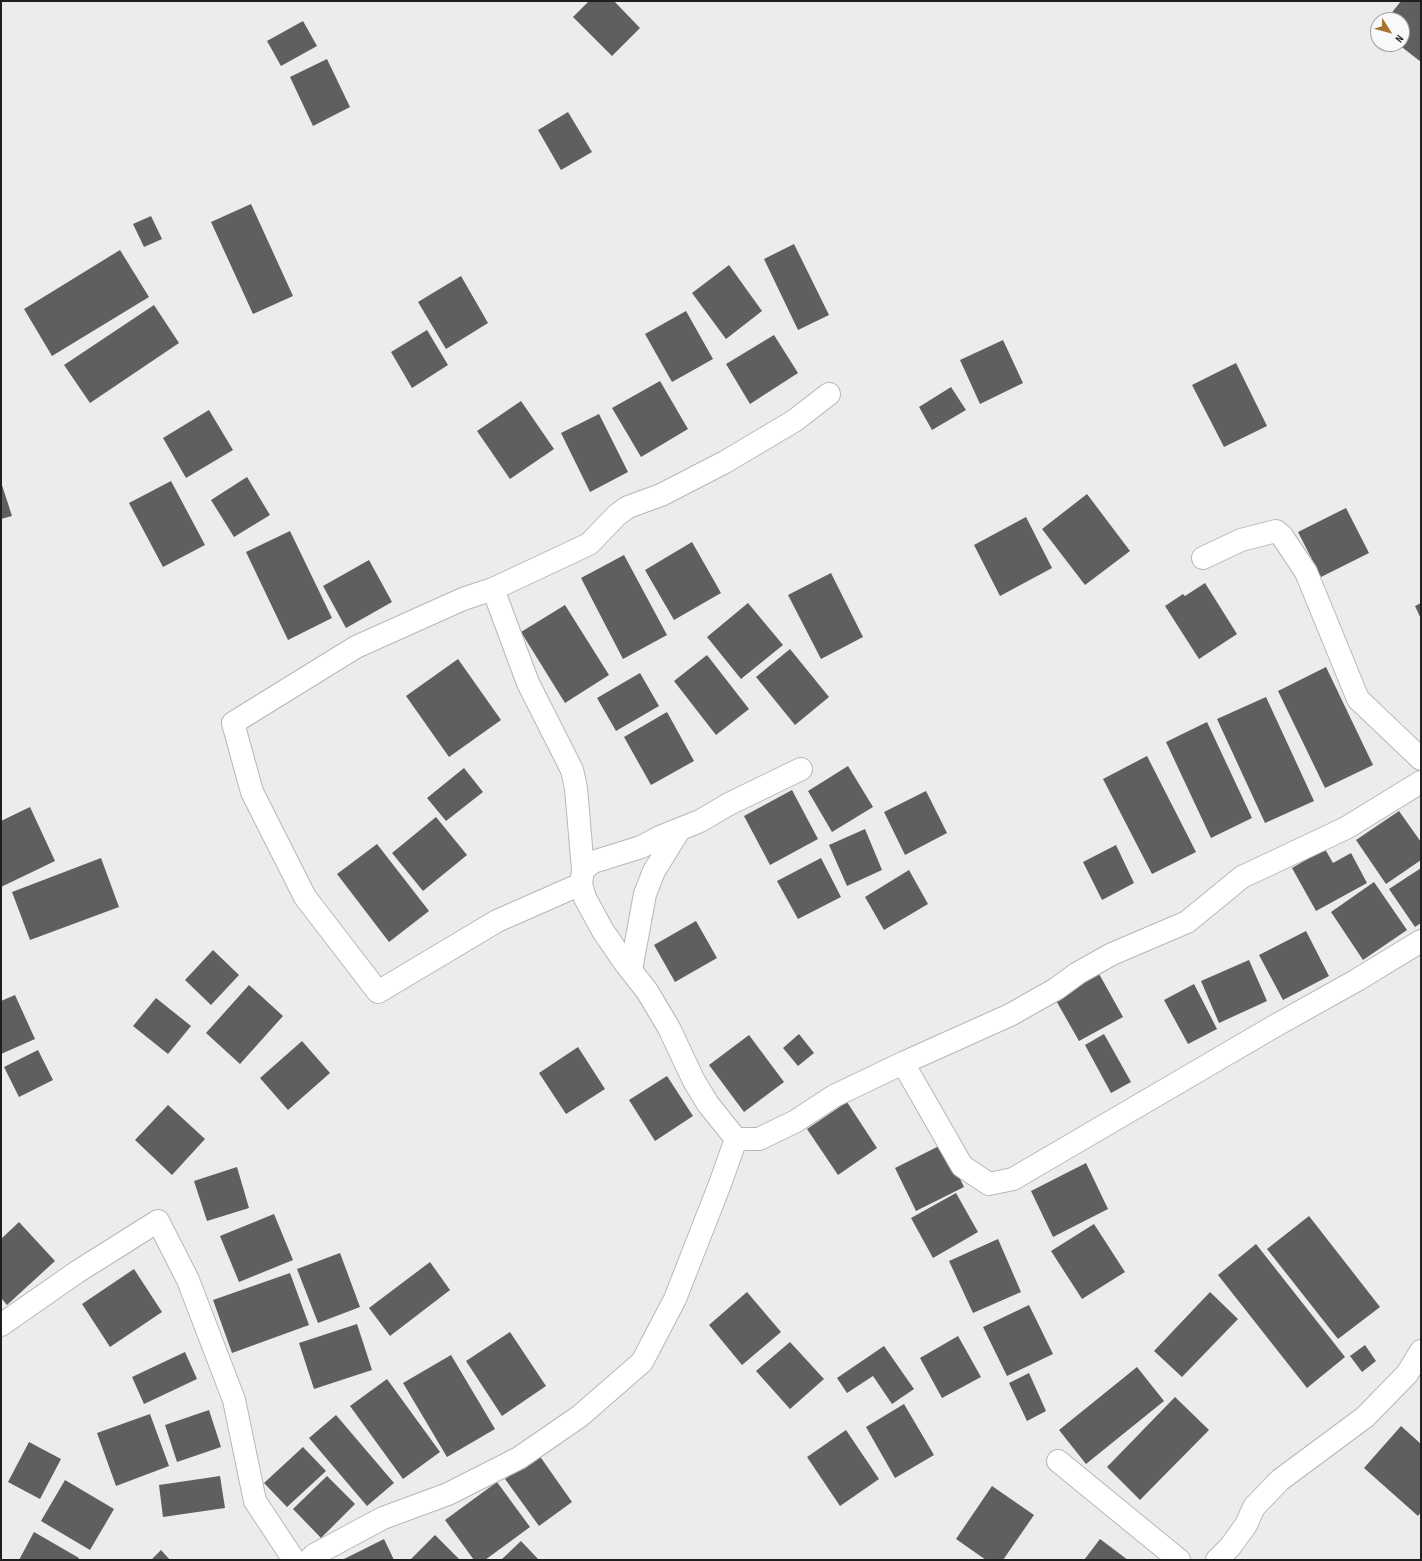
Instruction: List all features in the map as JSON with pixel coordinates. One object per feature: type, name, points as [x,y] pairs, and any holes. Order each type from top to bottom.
[{"type":"street","points":[[801,769],[729,804],[700,821],[640,847],[593,862],[582,877],[496,921],[378,992],[305,898],[252,792],[233,723],[356,647],[463,599],[493,589],[589,544],[617,515],[628,507],[672,489],[755,445],[794,421],[829,394]]},
{"type":"street","points":[[1203,558],[1240,540],[1276,531],[1282,536],[1306,572],[1358,699],[1421,759]]},
{"type":"street","points":[[493,589],[528,683],[572,770],[576,788],[582,877],[585,898],[603,931],[647,991],[669,1028],[694,1082],[708,1104],[736,1139]]},
{"type":"street","points":[[736,1139],[759,1139],[796,1121],[834,1096],[903,1062],[1010,1015],[1056,989],[1078,973],[1112,954],[1187,922],[1242,876],[1346,828],[1421,782]]},
{"type":"street","points":[[631,970],[645,894],[654,871],[680,829]]},
{"type":"street","points":[[903,1062],[962,1166],[989,1184],[1013,1179],[1273,1027],[1357,980],[1421,940]]},
{"type":"street","points":[[309,1560],[314,1555],[383,1518],[448,1494],[519,1458],[580,1416],[642,1362],[675,1299],[736,1139]]},
{"type":"street","points":[[1,1324],[77,1272],[158,1221],[188,1280],[234,1400],[255,1501],[294,1560]]},
{"type":"street","points":[[1217,1560],[1230,1548],[1246,1525],[1254,1506],[1280,1480],[1365,1417],[1407,1374],[1421,1351]]},
{"type":"street","points":[[1058,1461],[1179,1560]]},
{"type":"building","points":[[589,1],[614,1],[640,28],[612,56],[573,17]]},
{"type":"building","points":[[1401,1],[1421,1],[1421,62],[1408,52],[1410,52],[1410,12],[1392,12]]},
{"type":"building","points":[[303,21],[317,46],[281,66],[267,41]]},
{"type":"building","points":[[327,59],[350,107],[313,126],[290,77]]},
{"type":"building","points":[[568,112],[592,152],[561,170],[538,130]]},
{"type":"building","points":[[251,204],[293,296],[253,314],[211,222]]},
{"type":"building","points":[[151,216],[162,239],[144,247],[133,224]]},
{"type":"building","points":[[794,244],[829,315],[798,330],[764,259]]},
{"type":"building","points":[[120,250],[149,297],[52,356],[24,309]]},
{"type":"building","points":[[729,265],[762,311],[726,339],[692,293]]},
{"type":"building","points":[[461,276],[488,323],[446,349],[418,302]]},
{"type":"building","points":[[154,305],[179,343],[90,403],[64,365]]},
{"type":"building","points":[[686,311],[713,359],[672,382],[645,334]]},
{"type":"building","points":[[427,330],[448,365],[412,388],[391,352]]},
{"type":"building","points":[[774,335],[798,373],[750,404],[726,364]]},
{"type":"building","points":[[1003,340],[1023,383],[980,404],[960,360]]},
{"type":"building","points":[[1236,363],[1267,426],[1224,447],[1192,385]]},
{"type":"building","points":[[660,381],[688,429],[641,457],[612,408]]},
{"type":"building","points":[[951,387],[966,410],[932,430],[919,407]]},
{"type":"building","points":[[521,401],[554,449],[510,479],[477,431]]},
{"type":"building","points":[[209,410],[233,450],[186,478],[163,438]]},
{"type":"building","points":[[599,414],[628,472],[590,492],[561,433]]},
{"type":"building","points":[[247,477],[270,515],[234,537],[211,500]]},
{"type":"building","points":[[171,481],[205,545],[163,567],[129,503]]},
{"type":"building","points":[[1,482],[12,516],[1,519]]},
{"type":"building","points":[[1087,494],[1130,551],[1085,585],[1042,529]]},
{"type":"building","points":[[1346,508],[1369,553],[1321,577],[1298,532]]},
{"type":"building","points":[[1026,517],[1052,568],[1000,596],[974,545]]},
{"type":"building","points":[[290,531],[332,618],[288,640],[246,552]]},
{"type":"building","points":[[692,542],[721,593],[674,620],[645,570]]},
{"type":"building","points":[[624,555],[667,635],[623,659],[581,578]]},
{"type":"building","points":[[369,560],[392,602],[346,628],[323,586]]},
{"type":"building","points":[[831,573],[863,637],[821,659],[788,595]]},
{"type":"building","points":[[1205,583],[1237,634],[1199,659],[1165,606],[1183,594],[1185,596]]},
{"type":"building","points":[[748,603],[783,645],[741,679],[707,637]]},
{"type":"building","points":[[1421,603],[1421,619],[1415,606]]},
{"type":"building","points":[[565,605],[609,675],[565,703],[521,632]]},
{"type":"building","points":[[790,649],[829,697],[795,725],[756,677]]},
{"type":"building","points":[[707,655],[749,709],[716,735],[674,681]]},
{"type":"building","points":[[458,659],[501,720],[449,757],[406,696]]},
{"type":"building","points":[[1326,667],[1373,765],[1325,788],[1278,691]]},
{"type":"building","points":[[640,673],[659,706],[616,731],[597,698]]},
{"type":"building","points":[[1266,697],[1314,801],[1265,823],[1217,719]]},
{"type":"building","points":[[667,712],[694,761],[651,785],[624,737]]},
{"type":"building","points":[[1207,722],[1252,818],[1211,838],[1166,742]]},
{"type":"building","points":[[1147,756],[1196,852],[1152,874],[1103,779]]},
{"type":"building","points":[[848,766],[873,807],[832,832],[808,791]]},
{"type":"building","points":[[464,768],[483,792],[446,821],[427,798]]},
{"type":"building","points":[[792,790],[818,839],[770,865],[744,816]]},
{"type":"building","points":[[926,791],[947,833],[905,855],[884,812]]},
{"type":"building","points":[[30,807],[55,861],[1,887],[1,821]]},
{"type":"building","points":[[1399,811],[1421,842],[1421,860],[1386,884],[1356,840]]},
{"type":"building","points":[[436,817],[467,855],[423,891],[392,853]]},
{"type":"building","points":[[865,829],[882,870],[847,886],[829,845]]},
{"type":"building","points":[[377,844],[429,911],[389,942],[337,874]]},
{"type":"building","points":[[1116,845],[1134,883],[1102,900],[1083,862]]},
{"type":"building","points":[[1325,849],[1333,863],[1351,853],[1367,883],[1316,911],[1292,868]]},
{"type":"building","points":[[101,858],[119,907],[30,940],[12,892]]},
{"type":"building","points":[[821,858],[841,897],[798,919],[777,881]]},
{"type":"building","points":[[1421,868],[1421,923],[1415,927],[1389,889]]},
{"type":"building","points":[[909,870],[928,904],[884,930],[865,897]]},
{"type":"building","points":[[1374,882],[1407,930],[1363,960],[1331,912]]},
{"type":"building","points":[[696,921],[717,958],[675,982],[654,945]]},
{"type":"building","points":[[1306,931],[1329,976],[1283,1000],[1259,955]]},
{"type":"building","points":[[213,950],[239,975],[211,1005],[185,980]]},
{"type":"building","points":[[1249,960],[1267,1001],[1219,1023],[1201,981]]},
{"type":"building","points":[[1098,972],[1123,1017],[1079,1041],[1054,997]]},
{"type":"building","points":[[1194,984],[1217,1029],[1188,1044],[1164,1000]]},
{"type":"building","points":[[249,985],[283,1016],[240,1064],[206,1033]]},
{"type":"building","points":[[15,995],[35,1039],[1,1054],[1,1001]]},
{"type":"building","points":[[156,998],[191,1026],[168,1054],[133,1026]]},
{"type":"building","points":[[799,1034],[814,1053],[798,1066],[783,1048]]},
{"type":"building","points":[[1104,1034],[1131,1082],[1111,1093],[1085,1045]]},
{"type":"building","points":[[749,1035],[784,1082],[744,1112],[709,1065]]},
{"type":"building","points":[[302,1041],[330,1073],[288,1110],[260,1078]]},
{"type":"building","points":[[578,1047],[605,1089],[566,1114],[539,1073]]},
{"type":"building","points":[[38,1050],[53,1080],[19,1097],[4,1067]]},
{"type":"building","points":[[667,1076],[693,1116],[655,1141],[629,1100]]},
{"type":"building","points":[[847,1102],[877,1148],[838,1175],[807,1129]]},
{"type":"building","points":[[168,1105],[205,1139],[172,1175],[135,1140]]},
{"type":"building","points":[[943,1144],[964,1187],[916,1211],[895,1168]]},
{"type":"building","points":[[1086,1163],[1108,1209],[1053,1237],[1031,1191]]},
{"type":"building","points":[[237,1167],[249,1208],[207,1221],[194,1181]]},
{"type":"building","points":[[956,1193],[978,1232],[933,1258],[911,1218]]},
{"type":"building","points":[[274,1214],[293,1260],[239,1282],[220,1236]]},
{"type":"building","points":[[1309,1216],[1380,1307],[1338,1339],[1267,1249]]},
{"type":"building","points":[[19,1222],[55,1261],[7,1305],[1,1298],[1,1239]]},
{"type":"building","points":[[1094,1224],[1125,1272],[1082,1299],[1051,1251]]},
{"type":"building","points":[[998,1239],[1021,1292],[973,1313],[949,1261]]},
{"type":"building","points":[[1256,1244],[1345,1357],[1307,1388],[1218,1275]]},
{"type":"building","points":[[340,1253],[360,1307],[318,1323],[297,1269]]},
{"type":"building","points":[[430,1262],[450,1290],[390,1336],[369,1308]]},
{"type":"building","points":[[134,1269],[162,1312],[110,1347],[82,1304]]},
{"type":"building","points":[[290,1273],[309,1325],[232,1353],[213,1300]]},
{"type":"building","points":[[747,1292],[781,1332],[742,1365],[709,1325]]},
{"type":"building","points":[[1210,1292],[1238,1319],[1182,1377],[1154,1351]]},
{"type":"building","points":[[1029,1305],[1053,1354],[1007,1376],[983,1327]]},
{"type":"building","points":[[357,1324],[372,1370],[314,1389],[299,1343]]},
{"type":"building","points":[[510,1332],[546,1386],[502,1416],[466,1361]]},
{"type":"building","points":[[958,1336],[981,1377],[942,1398],[920,1358]]},
{"type":"building","points":[[790,1342],[824,1379],[790,1409],[756,1371]]},
{"type":"building","points":[[1365,1345],[1376,1361],[1362,1372],[1350,1356]]},
{"type":"building","points":[[884,1346],[914,1389],[892,1404],[873,1376],[847,1393],[837,1378]]},
{"type":"building","points":[[185,1352],[197,1379],[144,1404],[132,1377]]},
{"type":"building","points":[[451,1355],[495,1429],[447,1457],[403,1383]]},
{"type":"building","points":[[1137,1367],[1164,1401],[1086,1464],[1059,1430]]},
{"type":"building","points":[[1029,1373],[1046,1411],[1027,1421],[1009,1383]]},
{"type":"building","points":[[387,1379],[440,1452],[403,1479],[350,1406]]},
{"type":"building","points":[[1175,1397],[1209,1430],[1140,1500],[1107,1467]]},
{"type":"building","points":[[904,1404],[934,1455],[895,1478],[866,1427]]},
{"type":"building","points":[[209,1410],[221,1447],[177,1462],[165,1425]]},
{"type":"building","points":[[150,1414],[169,1466],[116,1486],[97,1433]]},
{"type":"building","points":[[336,1415],[394,1483],[367,1506],[309,1438]]},
{"type":"building","points":[[1401,1426],[1421,1444],[1421,1512],[1418,1516],[1364,1468]]},
{"type":"building","points":[[846,1430],[879,1479],[840,1506],[807,1457]]},
{"type":"building","points":[[29,1442],[61,1459],[40,1499],[8,1482]]},
{"type":"building","points":[[303,1447],[326,1471],[287,1507],[264,1483]]},
{"type":"building","points":[[539,1455],[572,1502],[539,1526],[505,1479]]},
{"type":"building","points":[[220,1476],[225,1508],[163,1517],[159,1485]]},
{"type":"building","points":[[327,1476],[355,1504],[321,1538],[293,1509]]},
{"type":"building","points":[[65,1480],[114,1509],[90,1550],[41,1521]]},
{"type":"building","points":[[497,1482],[530,1527],[485,1560],[474,1560],[445,1520]]},
{"type":"building","points":[[992,1486],[1034,1515],[1003,1560],[986,1560],[956,1539]]},
{"type":"building","points":[[34,1532],[79,1558],[78,1560],[19,1560]]},
{"type":"building","points":[[435,1535],[460,1560],[410,1560]]},
{"type":"building","points":[[384,1539],[394,1560],[342,1560]]},
{"type":"building","points":[[1100,1539],[1128,1560],[1084,1560]]},
{"type":"building","points":[[521,1541],[539,1560],[501,1560]]},
{"type":"building","points":[[161,1550],[170,1560],[151,1560]]}]
